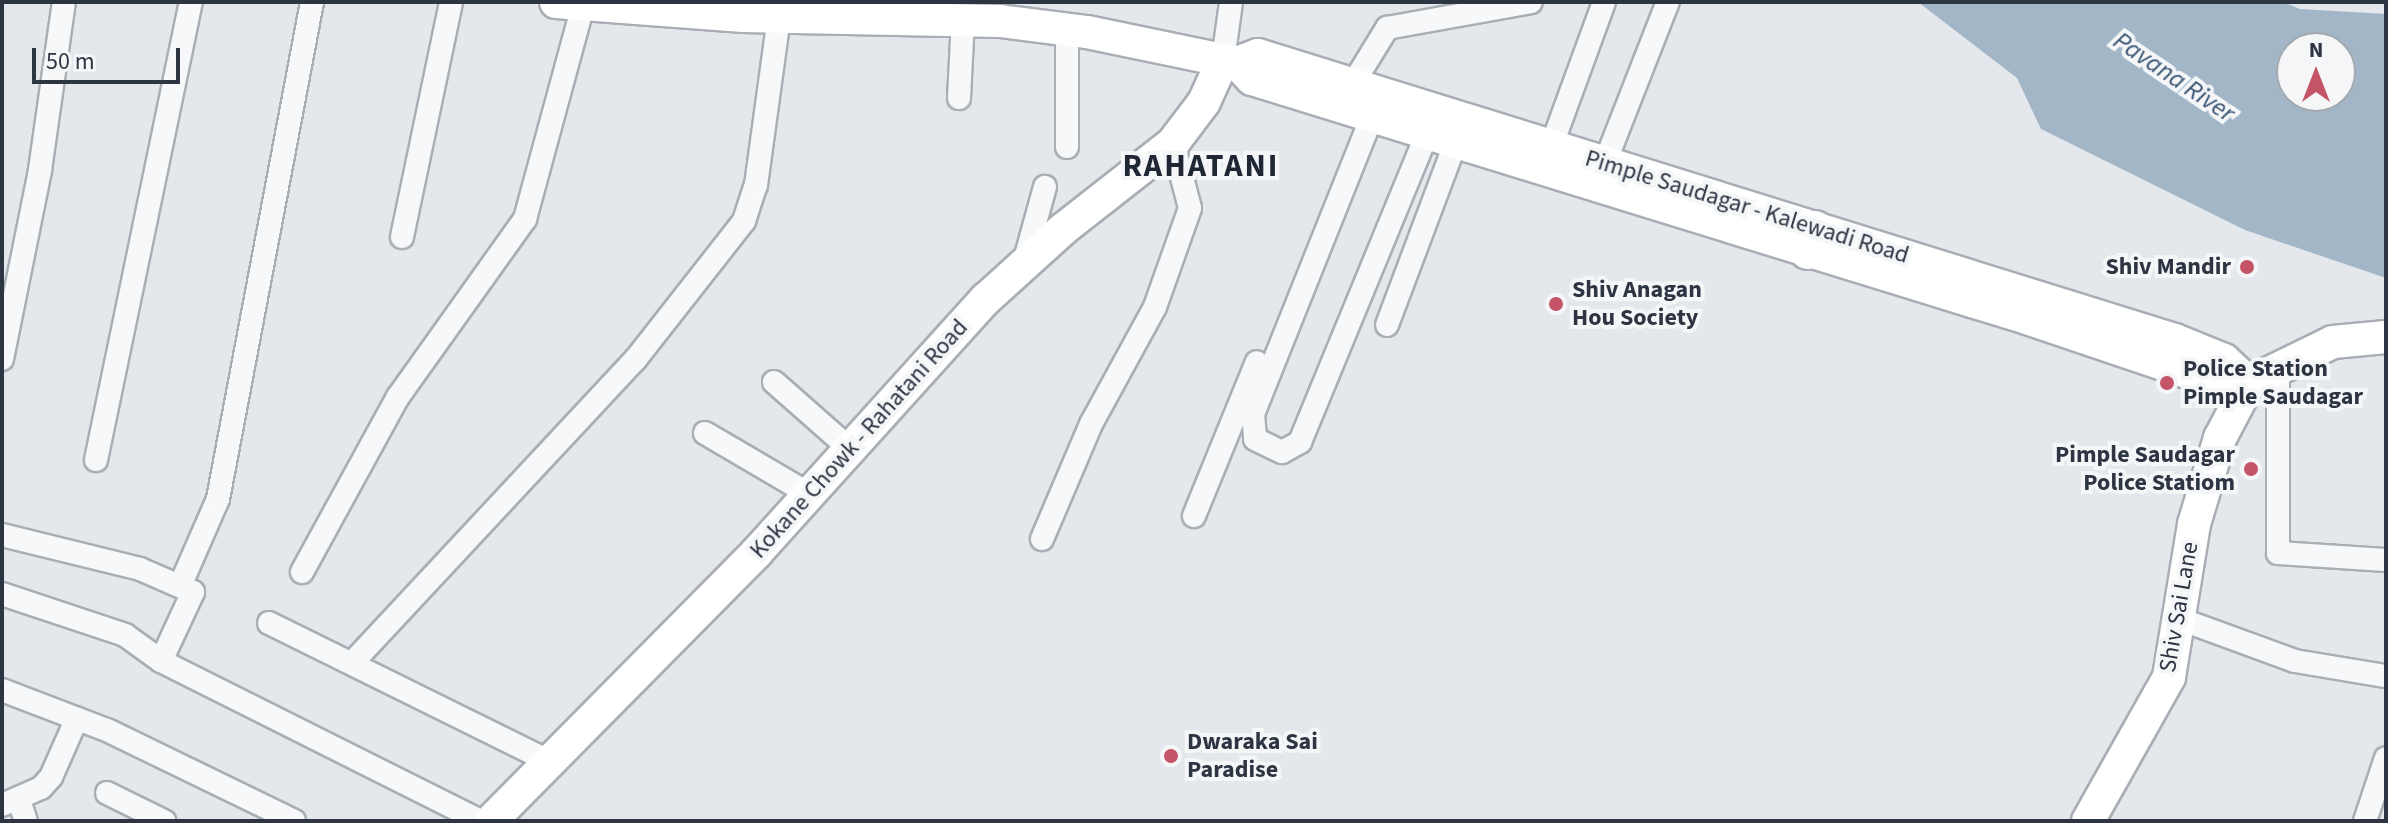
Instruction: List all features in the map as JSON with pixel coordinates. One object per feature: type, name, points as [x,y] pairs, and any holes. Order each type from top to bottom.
[{"type":"main road","name":"Pimple Saudagar - Kalewadi Road","points":[[569,4],[779,16],[823,9],[963,19],[1067,29],[1230,61],[1258,55],[1442,136],[1812,240]]},
{"type":"main road","name":"Kokane Chowk - Rahatani Road","points":[[491,821],[809,494],[1023,266],[1173,143],[1230,61]]},
{"type":"main road","name":"Pimple Saudagar - Kalewadi Road","points":[[1360,99],[1551,147],[2168,362],[2216,382],[2249,383]]},
{"type":"main road","points":[[2249,383],[2278,366],[2333,342],[2386,337]]},
{"type":"main road","name":"Shiv Sai Lane","points":[[2088,821],[2169,677],[2194,524],[2220,438],[2249,383]]},
{"type":"street","points":[[2,359],[40,170],[64,2]]},
{"type":"street","points":[[96,460],[191,2]]},
{"type":"street","points":[[180,586],[218,499],[312,2]]},
{"type":"street","points":[[402,237],[451,2]]},
{"type":"street","points":[[1230,61],[1231,2]]},
{"type":"street","points":[[1194,516],[1387,28],[1531,2]]},
{"type":"street","points":[[1551,147],[1604,2]]},
{"type":"street","points":[[1604,165],[1668,2]]},
{"type":"street","points":[[302,572],[392,407],[525,219],[569,4]]},
{"type":"street","points":[[353,662],[635,360],[744,221],[756,185],[779,16]]},
{"type":"street","points":[[959,98],[963,19]]},
{"type":"street","points":[[1067,29],[1067,147]]},
{"type":"street","points":[[1360,99],[1253,414],[1255,439],[1282,452],[1291,450],[1304,435],[1442,136]]},
{"type":"street","points":[[1387,325],[1442,136]]},
{"type":"street","points":[[1042,539],[1091,424],[1155,307],[1190,208],[1173,143]]},
{"type":"street","points":[[1023,266],[1045,187]]},
{"type":"street","points":[[2278,366],[2278,553],[2386,560]]},
{"type":"street","points":[[774,382],[850,449]]},
{"type":"street","points":[[705,433],[809,494]]},
{"type":"street","points":[[2,535],[140,569],[193,592],[161,661]]},
{"type":"street","points":[[2,594],[125,635],[161,661],[481,821]]},
{"type":"street","points":[[2180,619],[2295,661],[2386,676]]},
{"type":"street","points":[[269,623],[550,762]]},
{"type":"street","points":[[2,690],[77,718],[294,821]]},
{"type":"street","points":[[16,808],[51,777],[77,718]]},
{"type":"street","points":[[2365,821],[2386,758]]},
{"type":"street","points":[[107,793],[164,821]]},
{"type":"water","name":"Pavana River","points":[[1918,2],[2284,2],[2300,9],[2386,14],[2386,278],[2245,230],[2041,129],[2017,78]]},
{"type":"place","name":"Shiv Mandir","points":[[2247,267]]},
{"type":"place","name":"Shiv Anagan Hou Society","points":[[1556,304]]},
{"type":"place","name":"Police Station Pimple Saudagar","points":[[2167,383]]},
{"type":"place","name":"Pimple Saudagar Police Statiom","points":[[2251,469]]},
{"type":"place","name":"Dwaraka Sai Paradise","points":[[1171,756]]},
{"type":"district","name":"RAHATANI","points":[[1201,166]]}]
